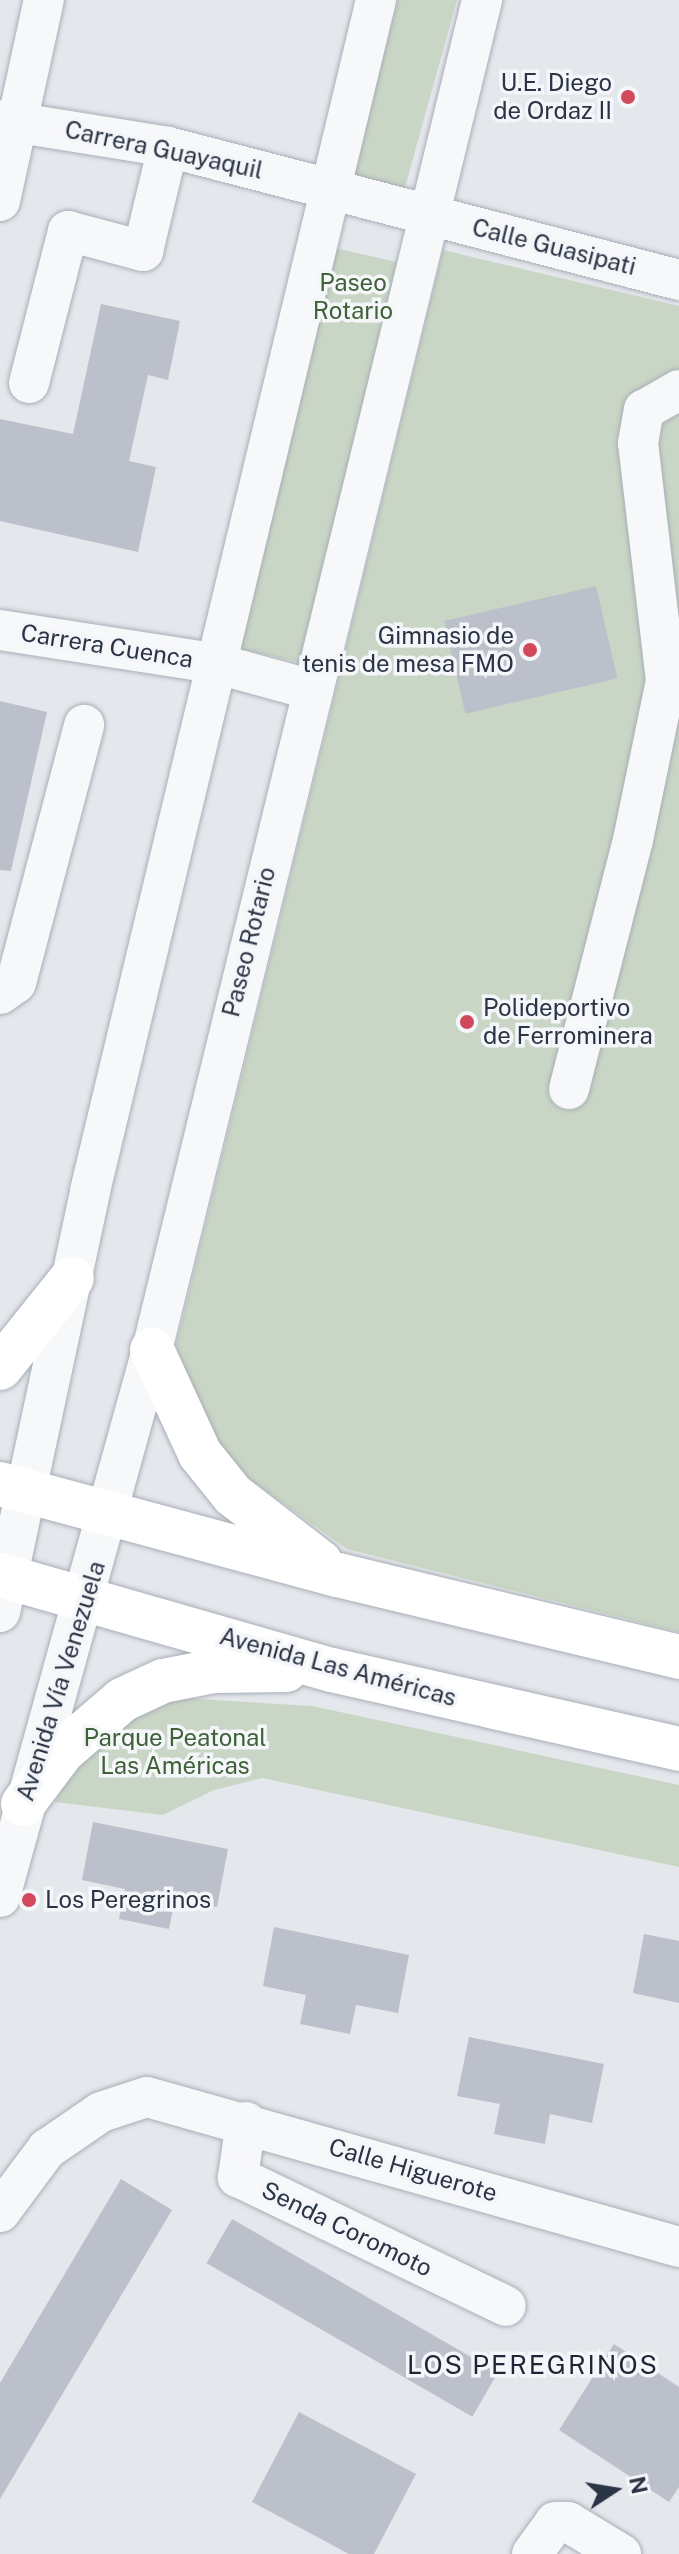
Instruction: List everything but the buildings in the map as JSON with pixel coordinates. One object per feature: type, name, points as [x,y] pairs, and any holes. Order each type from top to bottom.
[{"type":"main road","points":[[0,1368],[72,1278]]},
{"type":"main road","points":[[152,1350],[200,1454],[233,1495],[338,1575]]},
{"type":"main road","points":[[13,1487],[338,1575],[679,1657]]},
{"type":"main road","name":"Avenida Las Américas","points":[[3,1588],[87,1598],[332,1670],[679,1749]]},
{"type":"main road","points":[[23,1804],[88,1728],[122,1700],[163,1681],[214,1671],[332,1670]]},
{"type":"street","points":[[0,201],[9,120],[44,0]]},
{"type":"street","points":[[3,1588],[13,1487],[72,1278],[327,187],[376,0]]},
{"type":"street","name":"Paseo Rotario","points":[[110,1512],[482,0]]},
{"type":"street","name":"Carrera Guayaquil","points":[[9,120],[168,147],[429,215]]},
{"type":"street","points":[[29,383],[68,231],[143,251],[168,147]]},
{"type":"street","name":"Calle Guasipati","points":[[429,215],[679,280]]},
{"type":"street","points":[[569,1089],[633,840],[666,681],[638,443],[644,410],[679,390]]},
{"type":"street","name":"Carrera Cuenca","points":[[0,630],[214,663],[313,690]]},
{"type":"street","points":[[0,994],[16,983],[84,725]]},
{"type":"street","name":"Avenida Vía Venezuela","points":[[0,1897],[23,1804],[87,1598],[110,1512]]},
{"type":"street","name":"Calle Higuerote","points":[[0,2212],[47,2149],[101,2112],[147,2097],[246,2122],[679,2247]]},
{"type":"street","name":"Senda Coromoto","points":[[246,2122],[238,2177],[506,2306]]},
{"type":"street","points":[[532,2554],[555,2522],[568,2522],[621,2554]]},
{"type":"green space","points":[[398,0],[457,0],[404,191],[351,182]]},
{"type":"green space","name":"Paseo Rotario","points":[[331,247],[397,262],[305,664],[238,648]]},
{"type":"green space","name":"Polideportivo de Ferrominera","points":[[443,250],[679,306],[679,1632],[347,1549],[245,1476],[215,1440],[176,1346]]},
{"type":"green space","name":"Parque Peatonal Las Américas","points":[[165,1697],[312,1706],[679,1785],[679,1867],[262,1778],[214,1790],[163,1815],[55,1802],[84,1749]]},
{"type":"place","name":"U.E. Diego de Ordaz II","points":[[628,97]]},
{"type":"place","name":"Gimnasio de tenis de mesa FMO","points":[[530,650]]},
{"type":"place","name":"Polideportivo de Ferrominera","points":[[467,1022]]},
{"type":"place","name":"Los Peregrinos","points":[[29,1900]]},
{"type":"district","name":"LOS PEREGRINOS","points":[[533,2365]]}]
